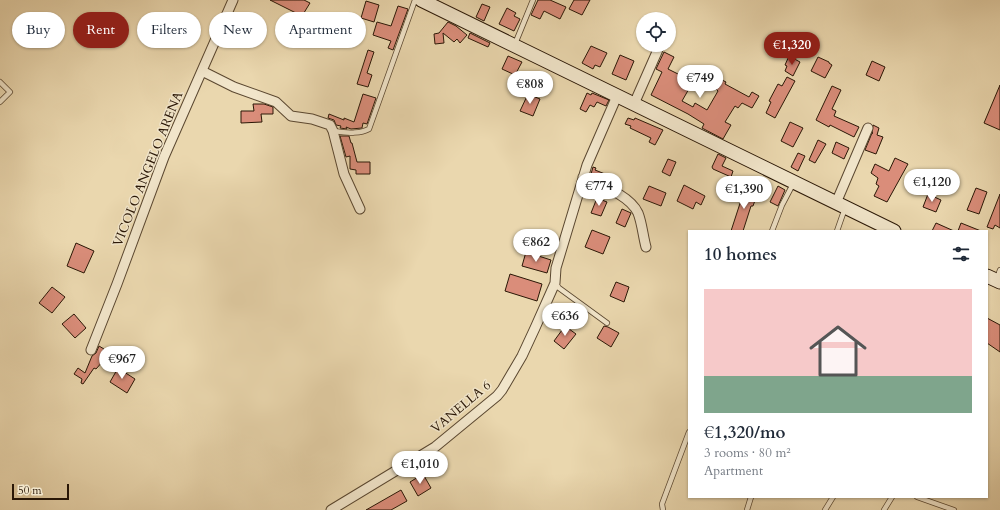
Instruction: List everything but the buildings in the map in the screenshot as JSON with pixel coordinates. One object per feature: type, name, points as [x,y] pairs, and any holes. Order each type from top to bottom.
[{"type":"main road","points":[[421,0],[794,182],[880,228]]},
{"type":"street","name":"VICOLO ANGELO ARENA","points":[[91,350],[120,277],[164,157],[233,0]]},
{"type":"street","points":[[634,104],[657,52]]},
{"type":"street","points":[[202,71],[234,87],[276,102],[290,116],[312,119],[330,125],[333,131],[344,174],[360,209]]},
{"type":"street","name":"VANELLA 6","points":[[331,510],[435,447],[497,396],[502,390],[522,356],[555,283],[556,268],[583,177],[617,96]]},
{"type":"street","points":[[840,206],[868,128]]},
{"type":"street","points":[[583,177],[616,193],[635,207],[646,247]]},
{"type":"lane","points":[[333,131],[355,133],[364,132],[369,129],[415,0]]},
{"type":"lane","points":[[514,45],[533,0]]},
{"type":"lane","points":[[0,82],[10,92],[0,102]]},
{"type":"lane","points":[[772,230],[782,205],[794,182]]},
{"type":"lane","points":[[837,230],[840,206]]},
{"type":"lane","points":[[555,283],[559,288],[607,323]]},
{"type":"lane","points":[[663,510],[662,504],[688,435]]},
{"type":"lane","points":[[747,510],[751,498]]},
{"type":"lane","points":[[825,510],[832,498]]},
{"type":"lane","points":[[884,510],[891,498]]},
{"type":"lane","points":[[920,498],[954,510]]}]
